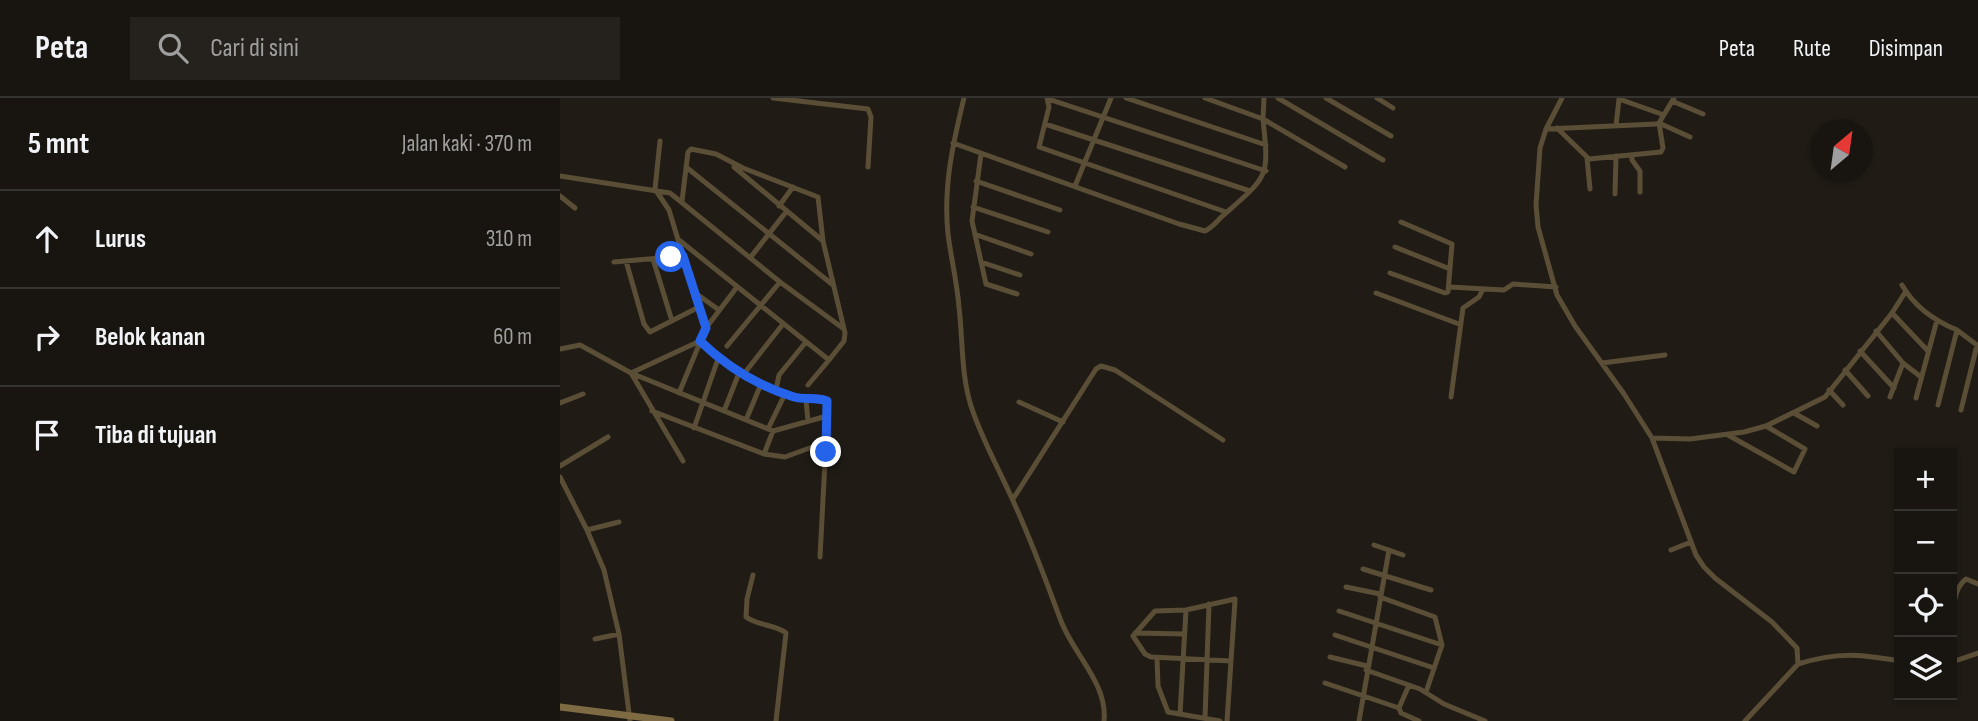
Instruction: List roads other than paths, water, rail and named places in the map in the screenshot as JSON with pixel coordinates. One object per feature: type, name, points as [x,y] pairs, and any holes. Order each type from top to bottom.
[{"type":"street","points":[[773,98],[868,109],[871,117],[868,167]]},
{"type":"street","points":[[964,98],[947,183],[947,219],[959,307],[964,373],[975,418],[1013,499],[1068,635],[1100,689],[1104,702],[1104,721]]},
{"type":"street","points":[[1075,186],[1111,98]]},
{"type":"street","points":[[1126,98],[1266,145]]},
{"type":"street","points":[[1205,98],[1263,119],[1345,167]]},
{"type":"street","points":[[953,144],[1208,230],[1250,191],[1266,171],[1264,98]]},
{"type":"street","points":[[1278,98],[1383,160]]},
{"type":"street","points":[[1326,98],[1391,136]]},
{"type":"street","points":[[1377,98],[1393,108]]},
{"type":"street","points":[[1562,98],[1546,129],[1540,148],[1536,214],[1560,303],[1652,438],[1703,567],[1772,622],[1797,649],[1798,664]]},
{"type":"street","points":[[1226,212],[1039,147],[1049,107],[1048,99],[1266,171]]},
{"type":"street","points":[[1616,127],[1619,99],[1664,115]]},
{"type":"street","points":[[1587,158],[1661,152],[1663,148],[1659,123],[1673,99],[1703,114]]},
{"type":"street","points":[[1546,129],[1659,123],[1690,137]]},
{"type":"street","points":[[1045,124],[1250,191]]},
{"type":"street","points":[[1557,128],[1587,158],[1590,189]]},
{"type":"street","points":[[660,141],[655,189],[667,205],[706,328]]},
{"type":"street","points":[[682,201],[688,152],[691,149],[716,154],[818,198],[823,241],[845,339],[808,385]]},
{"type":"street","points":[[981,153],[972,221],[986,284],[1017,294]]},
{"type":"street","points":[[1632,155],[1632,160],[1640,171],[1640,192]]},
{"type":"street","points":[[1615,194],[1616,156]]},
{"type":"street","points":[[730,162],[823,241]]},
{"type":"street","points":[[686,167],[833,285]]},
{"type":"street","points":[[560,176],[670,192],[780,282],[844,329]]},
{"type":"street","points":[[976,181],[1060,210]]},
{"type":"street","points":[[779,206],[793,187]]},
{"type":"street","points":[[560,195],[575,208]]},
{"type":"street","points":[[973,207],[1048,232]]},
{"type":"street","points":[[750,258],[786,212]]},
{"type":"street","points":[[1391,272],[1445,293],[1449,286],[1452,244],[1401,222]]},
{"type":"street","points":[[976,235],[1031,254]]},
{"type":"street","points":[[679,240],[829,359]]},
{"type":"street","points":[[1395,247],[1450,269]]},
{"type":"street","points":[[614,262],[683,256]]},
{"type":"street","points":[[653,259],[672,321]]},
{"type":"street","points":[[626,261],[647,330],[653,331],[699,307]]},
{"type":"street","points":[[981,262],[1020,275]]},
{"type":"street","points":[[727,346],[780,282]]},
{"type":"street","points":[[1449,286],[1504,290],[1513,284],[1556,287]]},
{"type":"street","points":[[1902,285],[1937,320],[1957,330],[1977,345],[1961,410]]},
{"type":"street","points":[[679,393],[706,328],[737,287]]},
{"type":"street","points":[[1451,397],[1462,308],[1479,297],[1483,289]]},
{"type":"street","points":[[1652,438],[1690,439],[1728,435],[1766,426],[1825,397],[1892,313],[1906,291]]},
{"type":"street","points":[[694,292],[719,310]]},
{"type":"street","points":[[1376,293],[1459,324]]},
{"type":"street","points":[[1892,313],[1927,350]]},
{"type":"street","points":[[1916,398],[1937,320]]},
{"type":"street","points":[[724,411],[741,374],[782,324]]},
{"type":"street","points":[[1938,405],[1957,330]]},
{"type":"street","points":[[1877,331],[1903,362],[1921,377]]},
{"type":"street","points":[[700,341],[718,359],[761,384],[806,400],[827,401],[820,558]]},
{"type":"street","points":[[631,373],[700,341]]},
{"type":"street","points":[[776,390],[779,375],[806,342]]},
{"type":"street","points":[[560,349],[580,345],[631,373],[770,430],[827,416]]},
{"type":"street","points":[[1860,351],[1894,388]]},
{"type":"street","points":[[1602,363],[1665,355]]},
{"type":"street","points":[[694,428],[718,359]]},
{"type":"street","points":[[1891,397],[1903,362]]},
{"type":"street","points":[[1013,499],[1097,369],[1104,365],[1223,440]]},
{"type":"street","points":[[1845,370],[1868,396]]},
{"type":"street","points":[[631,373],[683,461]]},
{"type":"street","points":[[746,420],[761,384]]},
{"type":"street","points":[[1829,390],[1843,405]]},
{"type":"street","points":[[560,402],[583,394]]},
{"type":"street","points":[[764,454],[770,430],[785,394]]},
{"type":"street","points":[[806,400],[808,421]]},
{"type":"street","points":[[1019,402],[1063,422]]},
{"type":"street","points":[[652,411],[764,454],[785,457],[826,442]]},
{"type":"street","points":[[1794,413],[1817,426]]},
{"type":"street","points":[[1728,435],[1794,471],[1805,449],[1766,426]]},
{"type":"street","points":[[560,466],[608,437]]},
{"type":"street","points":[[560,477],[604,570],[619,634],[630,718]]},
{"type":"street","points":[[587,530],[619,522]]},
{"type":"street","points":[[1671,550],[1691,542]]},
{"type":"street","points":[[1374,545],[1403,555]]},
{"type":"street","points":[[1359,721],[1366,668],[1389,550]]},
{"type":"street","points":[[1363,569],[1431,590]]},
{"type":"street","points":[[753,575],[747,598],[746,617],[752,622],[781,629],[786,633],[776,721]]},
{"type":"street","points":[[1957,594],[1963,580],[1978,584]]},
{"type":"street","points":[[1346,587],[1434,616],[1442,645],[1426,692]]},
{"type":"street","points":[[1227,721],[1231,661],[1235,599],[1186,610],[1155,611],[1133,637],[1145,654],[1157,658],[1231,661]]},
{"type":"street","points":[[1205,718],[1209,604]]},
{"type":"street","points":[[1180,714],[1186,610]]},
{"type":"street","points":[[1339,611],[1442,645]]},
{"type":"street","points":[[1135,633],[1185,634]]},
{"type":"street","points":[[595,639],[619,634]]},
{"type":"street","points":[[1335,635],[1434,668]]},
{"type":"street","points":[[1957,660],[1978,653]]},
{"type":"street","points":[[1745,721],[1798,664],[1821,657],[1853,654],[1894,661]]},
{"type":"street","points":[[1330,657],[1426,692],[1444,704],[1485,721]]},
{"type":"street","points":[[1157,658],[1158,686],[1168,712],[1167,721]]},
{"type":"street","points":[[1325,683],[1399,708],[1401,713],[1419,721]]},
{"type":"street","points":[[1399,708],[1409,685]]},
{"type":"street","points":[[560,707],[630,718],[671,721]]},
{"type":"street","points":[[1168,712],[1220,721]]}]
